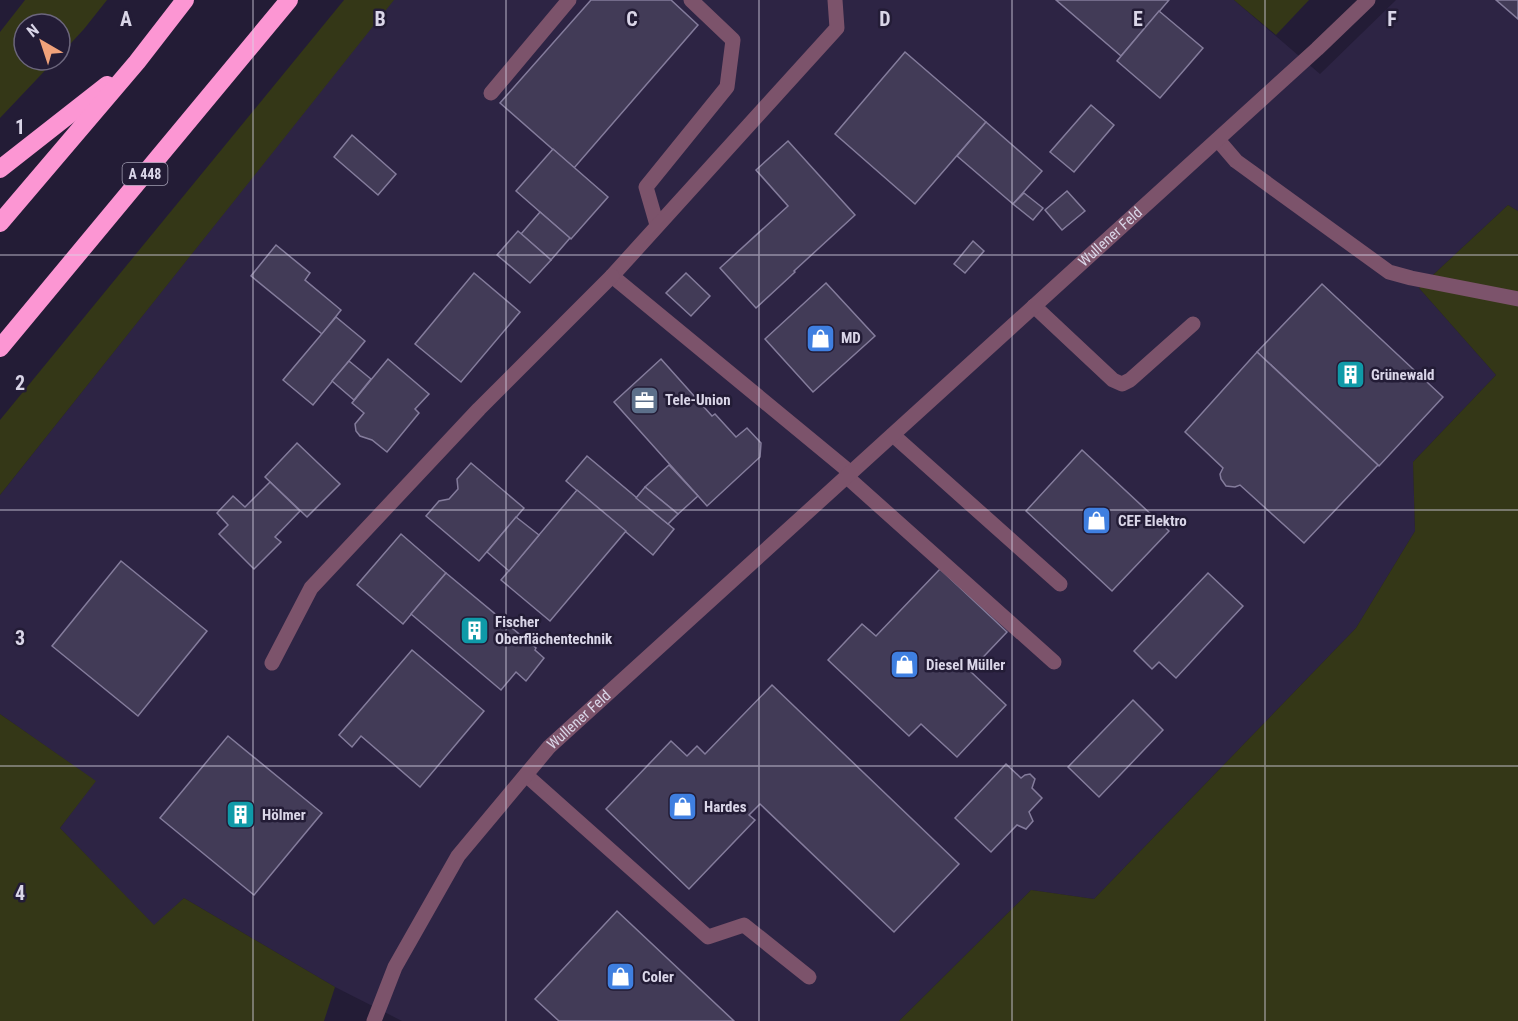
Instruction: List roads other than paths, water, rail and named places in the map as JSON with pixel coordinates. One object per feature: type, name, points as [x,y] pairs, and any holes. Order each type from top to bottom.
[{"type":"highway","points":[[0,223],[137,62],[185,0]]},
{"type":"highway","name":"A 448","points":[[0,348],[289,0]]},
{"type":"highway","points":[[0,169],[137,62]]},
{"type":"street","points":[[491,93],[569,0]]},
{"type":"street","points":[[657,225],[646,187],[727,87],[733,40],[691,0]]},
{"type":"street","points":[[272,663],[311,588],[479,410],[612,276],[837,28],[835,0]]},
{"type":"street","name":"Wullener Feld","points":[[374,1021],[395,967],[458,856],[549,747],[1218,140],[1368,0]]},
{"type":"street","points":[[1218,140],[1236,161],[1389,272],[1518,299]]},
{"type":"street","points":[[612,276],[849,475],[1054,662]]},
{"type":"street","points":[[1034,306],[1113,380],[1122,384],[1130,380],[1193,324]]},
{"type":"street","points":[[893,435],[1060,584]]},
{"type":"street","points":[[526,775],[708,937],[744,925],[809,977]]},
{"type":"place","name":"MD","points":[[820,338]]},
{"type":"place","name":"Grünewald","points":[[1350,375]]},
{"type":"place","name":"Tele-Union","points":[[644,400]]},
{"type":"place","name":"CEF Elektro","points":[[1097,521]]},
{"type":"place","name":"Fischer Oberflächentechnik","points":[[474,631]]},
{"type":"place","name":"Diesel Müller","points":[[905,665]]},
{"type":"place","name":"Hardes","points":[[683,807]]},
{"type":"place","name":"Hölmer","points":[[241,815]]},
{"type":"place","name":"Coler","points":[[621,977]]}]
